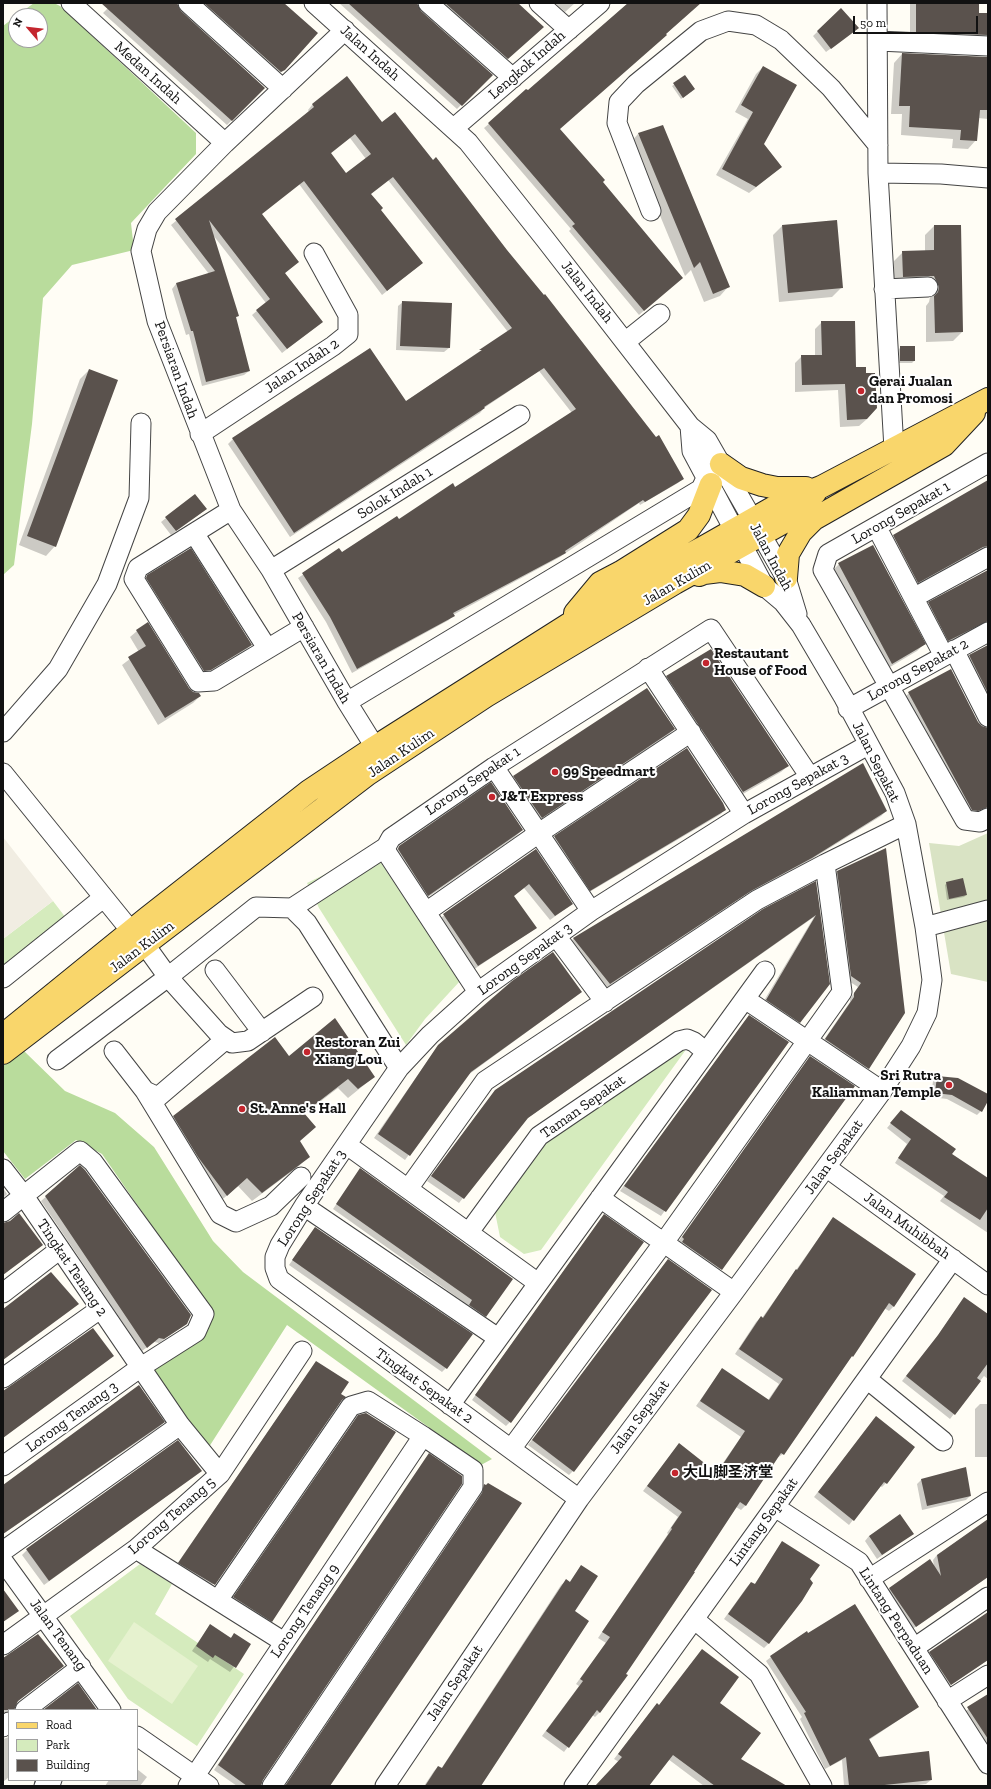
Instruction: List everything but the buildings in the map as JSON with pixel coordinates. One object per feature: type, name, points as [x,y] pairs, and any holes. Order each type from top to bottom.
[{"type":"main road","name":"Jalan Kulim","points":[[3,1053],[309,792],[375,747],[425,717],[618,593],[748,533],[788,520],[822,487],[987,400]]},
{"type":"main road","points":[[786,578],[788,554],[801,532],[814,519],[944,445],[987,400]]},
{"type":"main road","points":[[563,627],[600,583],[622,572],[688,530],[699,515],[713,475],[741,478],[777,488],[822,487]]},
{"type":"main road","name":"Jalan Kulim","points":[[3,1035],[368,774],[486,696],[674,584],[748,533]]},
{"type":"main road","points":[[674,584],[685,582],[704,572],[720,571],[745,575],[764,586]]},
{"type":"street","points":[[188,3],[283,89]]},
{"type":"street","name":"Jalan Indah","points":[[314,3],[468,142],[690,426],[707,440],[713,475],[748,533],[786,578],[801,625]]},
{"type":"street","points":[[428,3],[514,78]]},
{"type":"street","points":[[539,3],[569,30]]},
{"type":"street","name":"Lengkok Indah","points":[[454,128],[600,3]]},
{"type":"street","points":[[877,3],[878,173],[894,449]]},
{"type":"street","name":"Medan Indah","points":[[82,7],[224,143]]},
{"type":"street","points":[[651,211],[617,122],[619,102],[636,84],[701,31],[728,21],[756,25],[781,40],[831,88],[878,145]]},
{"type":"street","name":"Persiaran Indah","points":[[345,30],[224,143],[157,212],[147,229],[141,251],[157,321],[231,510],[270,570],[375,747]]},
{"type":"street","points":[[878,41],[988,46]]},
{"type":"street","points":[[878,173],[940,174],[988,178]]},
{"type":"street","name":"Jalan Indah 2","points":[[200,434],[333,346],[348,334],[348,315],[314,253]]},
{"type":"street","points":[[884,289],[928,287]]},
{"type":"street","points":[[625,342],[660,314]]},
{"type":"street","name":"Solok Indah 1","points":[[270,570],[520,415]]},
{"type":"street","points":[[3,732],[58,669],[108,584],[139,498],[141,423]]},
{"type":"street","name":"Lorong Sepakat 1","points":[[889,686],[823,570],[828,554],[877,528],[988,463]]},
{"type":"street","points":[[347,702],[701,489],[713,475]]},
{"type":"street","points":[[231,510],[138,568],[134,579],[198,682],[214,681],[304,627]]},
{"type":"street","points":[[877,528],[915,597],[988,717]]},
{"type":"street","points":[[194,533],[267,648]]},
{"type":"street","name":"Jalan Sepakat","points":[[385,1786],[579,1499],[882,1091],[911,1046],[927,1013],[932,980],[925,927],[906,824],[895,793],[801,625],[783,602],[764,586],[748,533]]},
{"type":"street","points":[[915,597],[988,557]]},
{"type":"street","name":"Lorong Sepakat 1","points":[[292,908],[386,847],[391,838],[494,766],[711,629],[810,776]]},
{"type":"street","name":"Lorong Sepakat 2","points":[[848,708],[988,632]]},
{"type":"street","points":[[648,668],[744,814]]},
{"type":"street","points":[[889,686],[965,820],[980,822],[988,818]]},
{"type":"street","points":[[426,912],[539,833],[691,732]]},
{"type":"street","name":"Lorong Sepakat 3","points":[[275,1268],[275,1257],[280,1245],[304,1206],[399,1068],[430,1035],[478,992],[591,911],[744,814],[868,745]]},
{"type":"street","points":[[494,766],[591,911]]},
{"type":"street","points":[[3,773],[103,898],[138,938],[168,977],[219,1034],[232,1043],[248,1041],[313,997]]},
{"type":"street","points":[[408,1189],[485,1081],[757,900],[906,824]]},
{"type":"street","points":[[386,847],[387,853],[478,992]]},
{"type":"street","points":[[511,1449],[664,1243],[842,992],[825,864]]},
{"type":"street","points":[[3,978],[103,898]]},
{"type":"street","points":[[57,1060],[168,977],[256,907],[292,908],[307,923],[399,1068]]},
{"type":"street","points":[[925,927],[988,910]]},
{"type":"street","points":[[556,936],[605,1002]]},
{"type":"street","points":[[215,970],[262,1032]]},
{"type":"street","points":[[450,1405],[765,971]]},
{"type":"street","points":[[745,999],[882,1091]]},
{"type":"street","points":[[145,1091],[158,1097],[226,1039]]},
{"type":"street","name":"Taman Sepakat","points":[[469,1232],[539,1136],[679,1041],[687,1040],[694,1042],[706,1052]]},
{"type":"street","points":[[114,1051],[145,1091],[220,1214],[236,1222],[271,1206],[301,1177]]},
{"type":"street","points":[[347,1145],[538,1283]]},
{"type":"street","name":"Lorong Tenang 3","points":[[3,1466],[141,1367],[196,1332],[204,1314],[93,1162],[80,1151],[24,1196]]},
{"type":"street","name":"Jalan Muhibbah","points":[[826,1167],[988,1285]]},
{"type":"street","name":"Tingkat Tenang 2","points":[[3,1169],[24,1196],[59,1250],[180,1425],[220,1474]]},
{"type":"street","points":[[3,1212],[24,1196]]},
{"type":"street","points":[[600,1198],[734,1292]]},
{"type":"street","points":[[304,1206],[498,1338]]},
{"type":"street","points":[[3,1293],[59,1250]]},
{"type":"street","name":"Lintang Sepakat","points":[[574,1786],[953,1259]]},
{"type":"street","name":"Tingkat Sepakat 2","points":[[275,1268],[280,1279],[579,1499]]},
{"type":"street","points":[[3,1378],[100,1309]]},
{"type":"street","name":"Lorong Tenang 5","points":[[3,1645],[136,1549],[220,1474],[302,1351]]},
{"type":"street","points":[[867,1379],[943,1441]]},
{"type":"street","points":[[218,1600],[351,1406],[368,1401],[473,1470],[473,1487],[272,1786]]},
{"type":"street","points":[[3,1551],[180,1425]]},
{"type":"street","name":"Lorong Tenang 9","points":[[197,1783],[284,1642],[423,1436]]},
{"type":"street","points":[[869,1579],[988,1502]]},
{"type":"street","name":"Lintang Perpaduan","points":[[775,1507],[859,1562],[988,1762]]},
{"type":"street","points":[[136,1549],[284,1642]]},
{"type":"street","name":"Jalan Tenang","points":[[3,1561],[111,1709]]},
{"type":"street","points":[[914,1648],[988,1596]]},
{"type":"street","points":[[694,1619],[759,1674],[822,1786]]},
{"type":"street","points":[[26,1709],[81,1667]]},
{"type":"street","points":[[948,1701],[988,1675]]},
{"type":"street","points":[[138,1737],[197,1783]]},
{"type":"green space","points":[[34,3],[54,3],[60,6],[196,133],[196,154],[131,223],[134,250],[72,265],[43,298],[32,424],[14,565],[3,575],[3,26],[8,22],[8,48],[48,48],[48,8],[27,8]]},
{"type":"green space","points":[[988,833],[988,982],[951,974],[929,843],[959,846]]},
{"type":"green space","points":[[373,851],[460,981],[425,1019],[406,1045],[319,908],[307,883]]},
{"type":"green space","points":[[53,901],[66,918],[3,967],[3,939]]},
{"type":"green space","points":[[678,1047],[685,1051],[541,1250],[524,1254],[500,1237],[495,1212],[544,1141]]},
{"type":"green space","points":[[24,1051],[65,1091],[115,1113],[154,1147],[213,1241],[243,1272],[492,1459],[481,1465],[287,1325],[207,1450],[151,1368],[213,1314],[102,1154],[76,1140],[25,1179],[3,1151],[3,1066]]},
{"type":"green space","points":[[140,1564],[172,1584],[155,1614],[244,1674],[197,1746],[128,1699],[70,1616]]},
{"type":"green space","points":[[134,1622],[198,1666],[172,1704],[108,1661]]},
{"type":"shaded area","points":[[3,837],[53,901],[3,939]]},
{"type":"place","name":"Gerai Jualan dan Promosi","points":[[861,391]]},
{"type":"place","name":"Restautant House of Food","points":[[706,663]]},
{"type":"place","name":"99 Speedmart","points":[[555,772]]},
{"type":"place","name":"J&T Express","points":[[492,797]]},
{"type":"place","name":"Restoran Zui Xiang Lou","points":[[307,1052]]},
{"type":"place","name":"Sri Rutra Kaliamman Temple","points":[[949,1085]]},
{"type":"place","name":"St. Anne's Hall","points":[[242,1109]]},
{"type":"place","name":"大山脚圣济堂","points":[[675,1473]]}]
